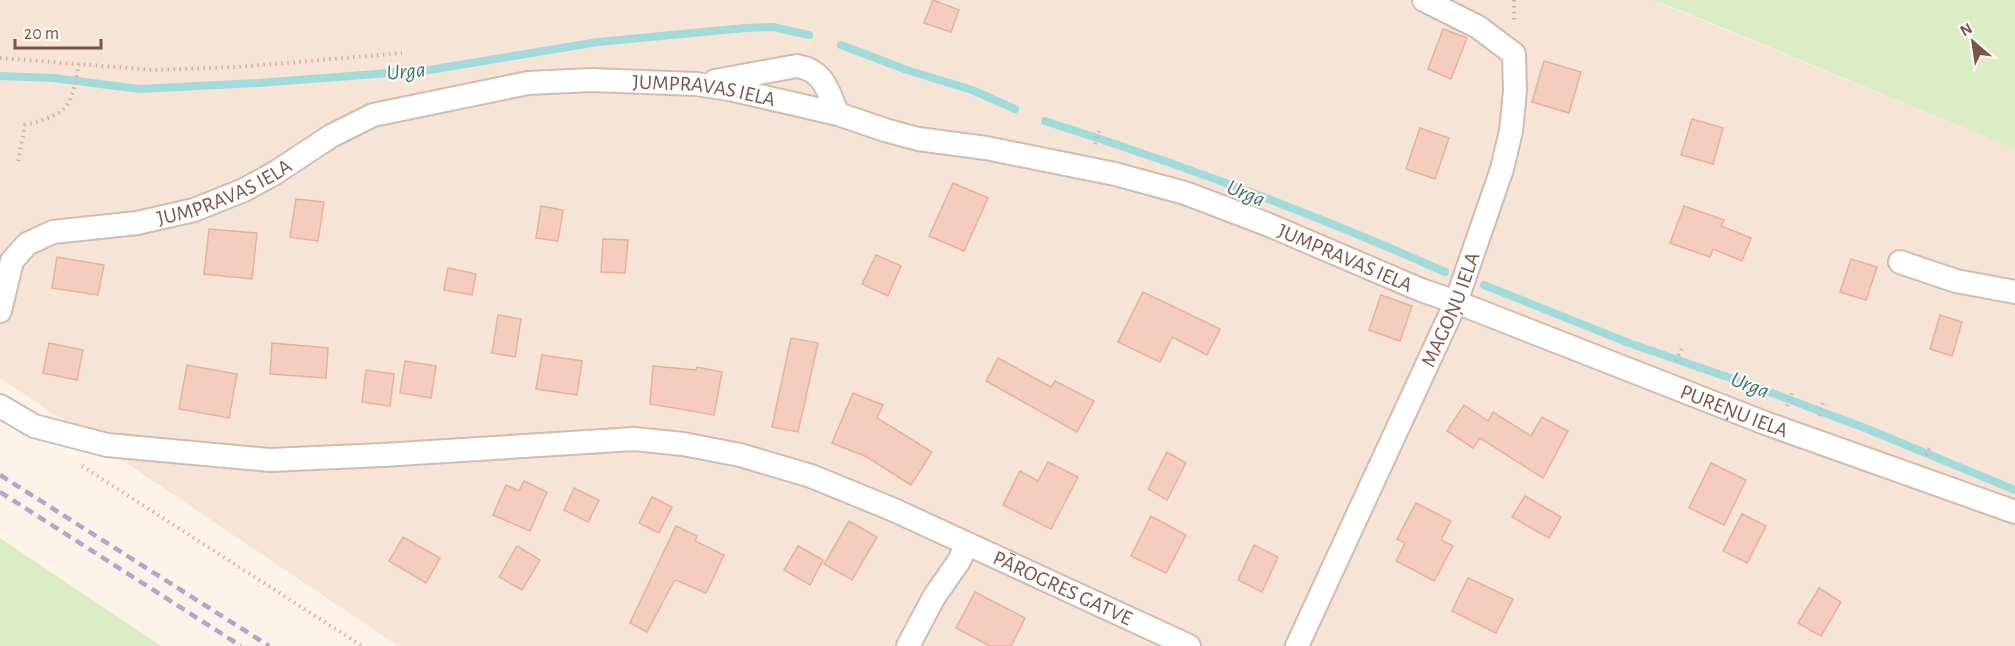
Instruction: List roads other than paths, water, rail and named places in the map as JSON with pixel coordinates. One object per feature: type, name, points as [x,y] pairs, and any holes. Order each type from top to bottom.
[{"type":"street","name":"MAGOŅU IELA","points":[[1297,646],[1456,302],[1502,170],[1511,131],[1515,91],[1514,54],[1479,27],[1424,0]]},
{"type":"street","points":[[696,84],[797,66],[808,68],[817,73],[825,84],[838,114]]},
{"type":"street","name":"JUMPRAVAS IELA","points":[[0,311],[12,261],[27,244],[53,232],[137,223],[194,210],[244,190],[275,173],[331,136],[373,115],[528,83],[592,80],[696,84],[729,89],[838,114],[918,139],[1032,157],[1185,192],[1421,290],[1456,302]]},
{"type":"street","points":[[1900,262],[1956,281],[2015,292]]},
{"type":"street","name":"PUREŅU IELA","points":[[1456,302],[1765,423],[2015,512]]},
{"type":"street","points":[[0,406],[34,426],[107,445],[270,460],[395,455],[634,439],[683,444],[740,455],[812,476],[894,510],[967,544],[934,597],[908,646]]},
{"type":"street","name":"PĀROGRES GATVE","points":[[967,544],[1189,646]]},
{"type":"waterway","name":"Urga","points":[[0,76],[53,78],[140,89],[429,70],[598,42],[745,28],[773,27],[809,35]]},
{"type":"waterway","name":"Urga","points":[[841,45],[907,70],[972,90],[1015,109]]},
{"type":"waterway","name":"Urga","points":[[1045,121],[1247,191],[1445,272]]},
{"type":"waterway","name":"Urga","points":[[1484,285],[1629,343],[1870,430],[2015,490]]},
{"type":"railway","points":[[0,475],[269,646]]},
{"type":"railway","points":[[0,492],[241,646]]}]
